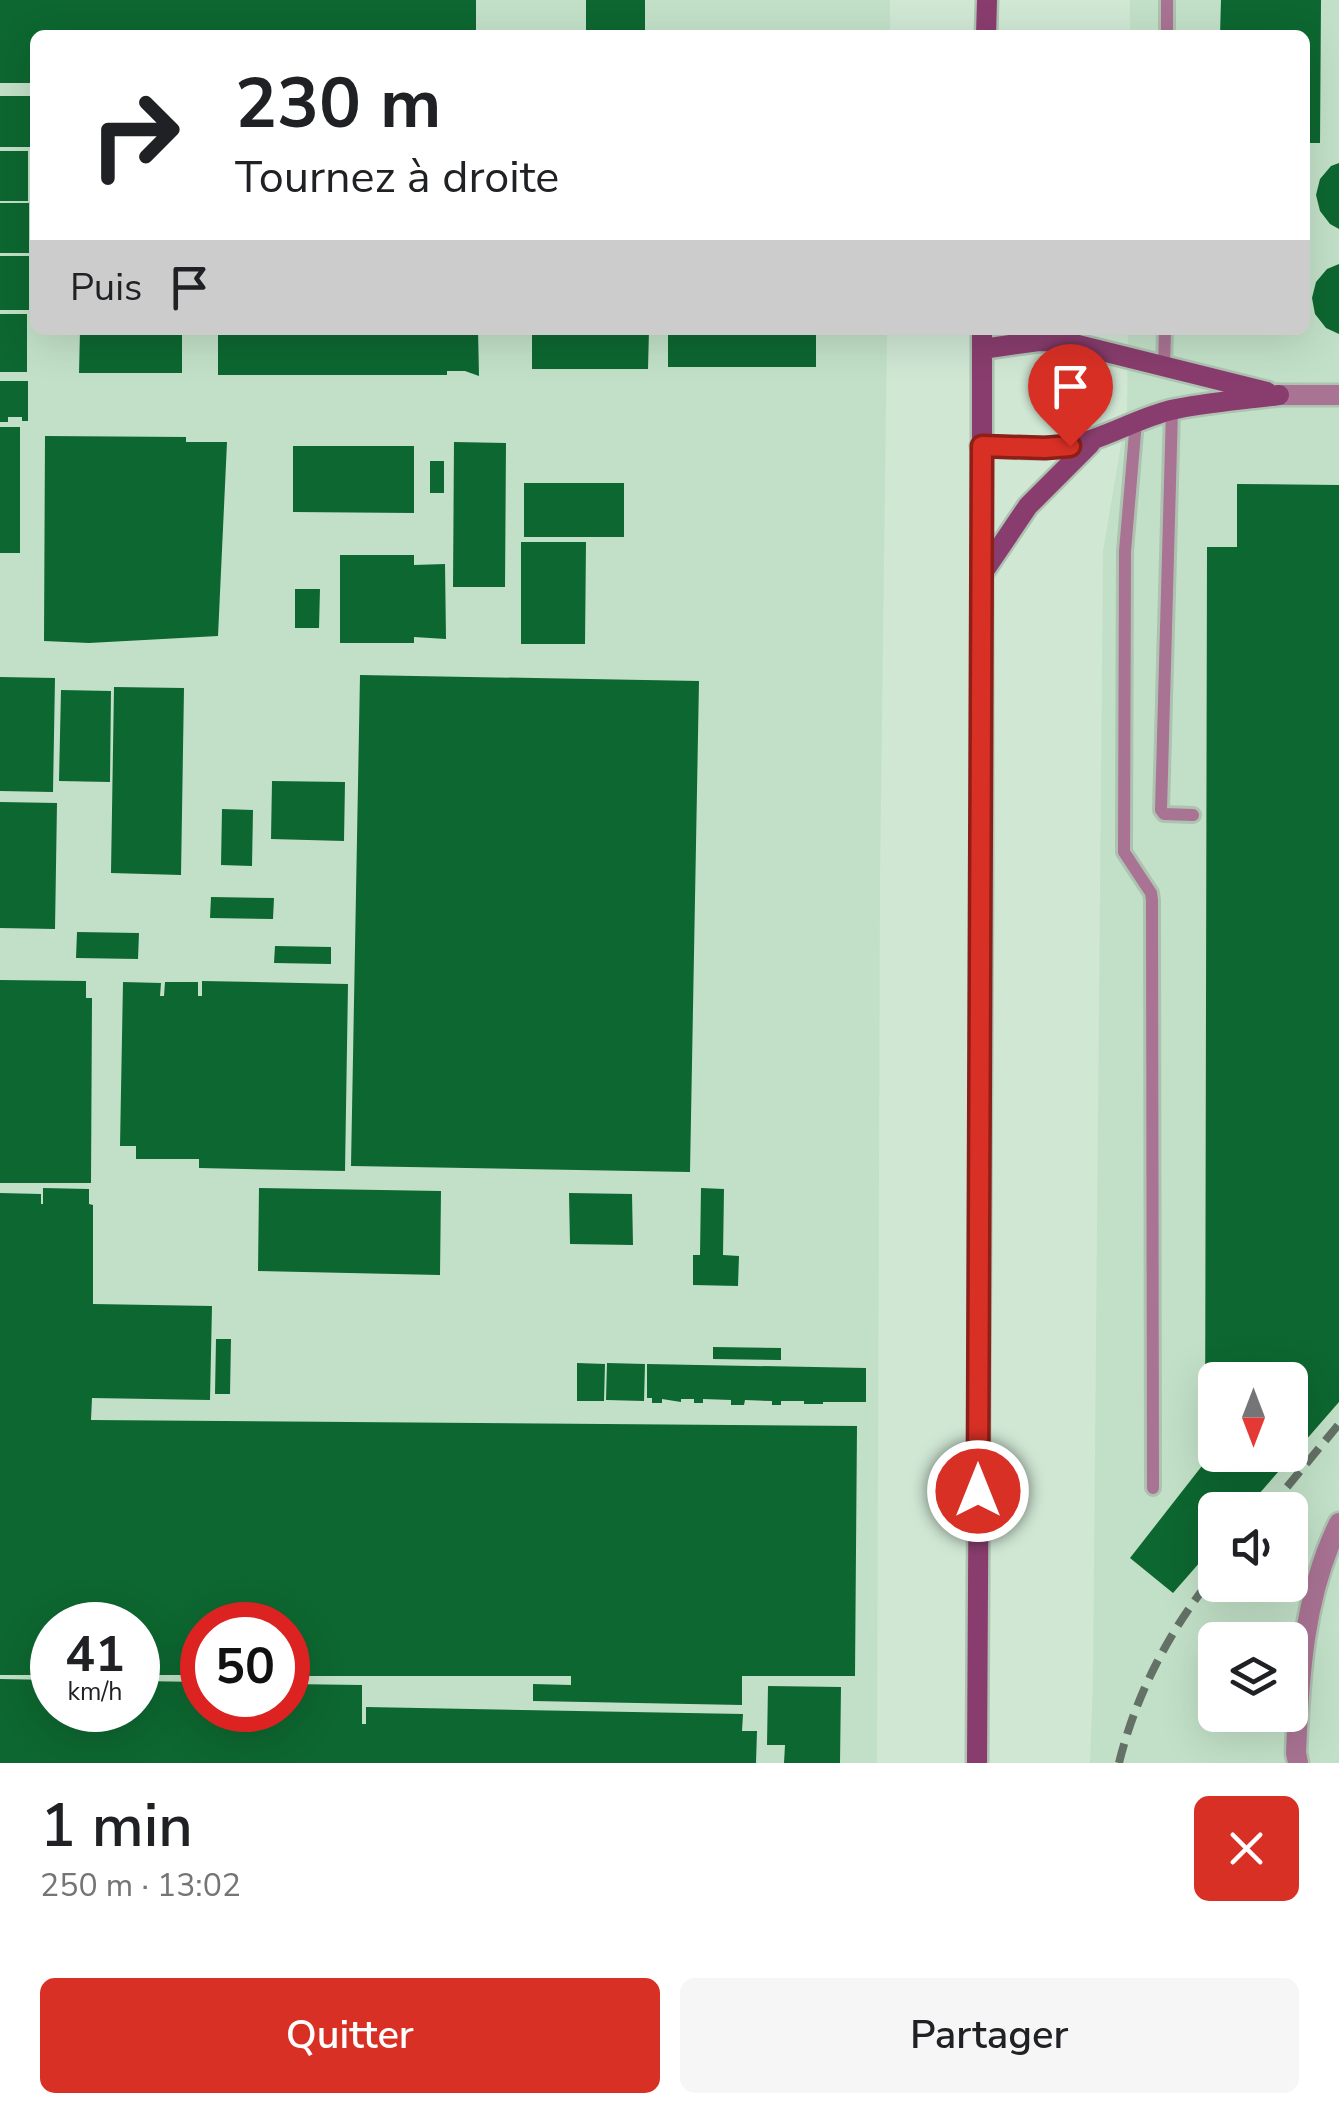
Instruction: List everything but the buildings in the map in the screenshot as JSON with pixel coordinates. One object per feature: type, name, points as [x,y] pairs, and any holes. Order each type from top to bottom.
[{"type":"main road","points":[[986,30],[987,0]]},
{"type":"main road","points":[[1077,335],[1097,350]]},
{"type":"main road","points":[[977,1763],[982,339],[1066,342],[1279,395]]},
{"type":"main road","points":[[982,446],[1070,446],[1172,410],[1279,395]]},
{"type":"main road","points":[[980,576],[1028,506],[1098,437]]},
{"type":"street","points":[[1279,395],[1339,395]]},
{"type":"street","points":[[1298,1763],[1299,1676],[1310,1603],[1339,1523]]},
{"type":"lane","points":[[1167,0],[1167,30]]},
{"type":"lane","points":[[1164,335],[1164,366]]},
{"type":"lane","points":[[1172,410],[1161,810],[1164,814],[1193,815]]},
{"type":"lane","points":[[1136,420],[1125,550],[1124,852],[1152,900],[1153,1488]]},
{"type":"shaded area","points":[[0,0],[890,0],[890,30],[30,30],[30,335],[887,335],[880,881],[877,1763],[0,1763]]},
{"type":"shaded area","points":[[1130,0],[1339,0],[1339,1763],[1090,1763],[1103,551],[1127,409],[1128,335],[1310,335],[1310,30],[1130,30]]},
{"type":"railway","points":[[1283,1492],[1339,1424]]},
{"type":"railway","points":[[1119,1763],[1156,1663],[1198,1597]]},
{"type":"route","points":[[978,1491],[982,446],[1070,446]]}]
